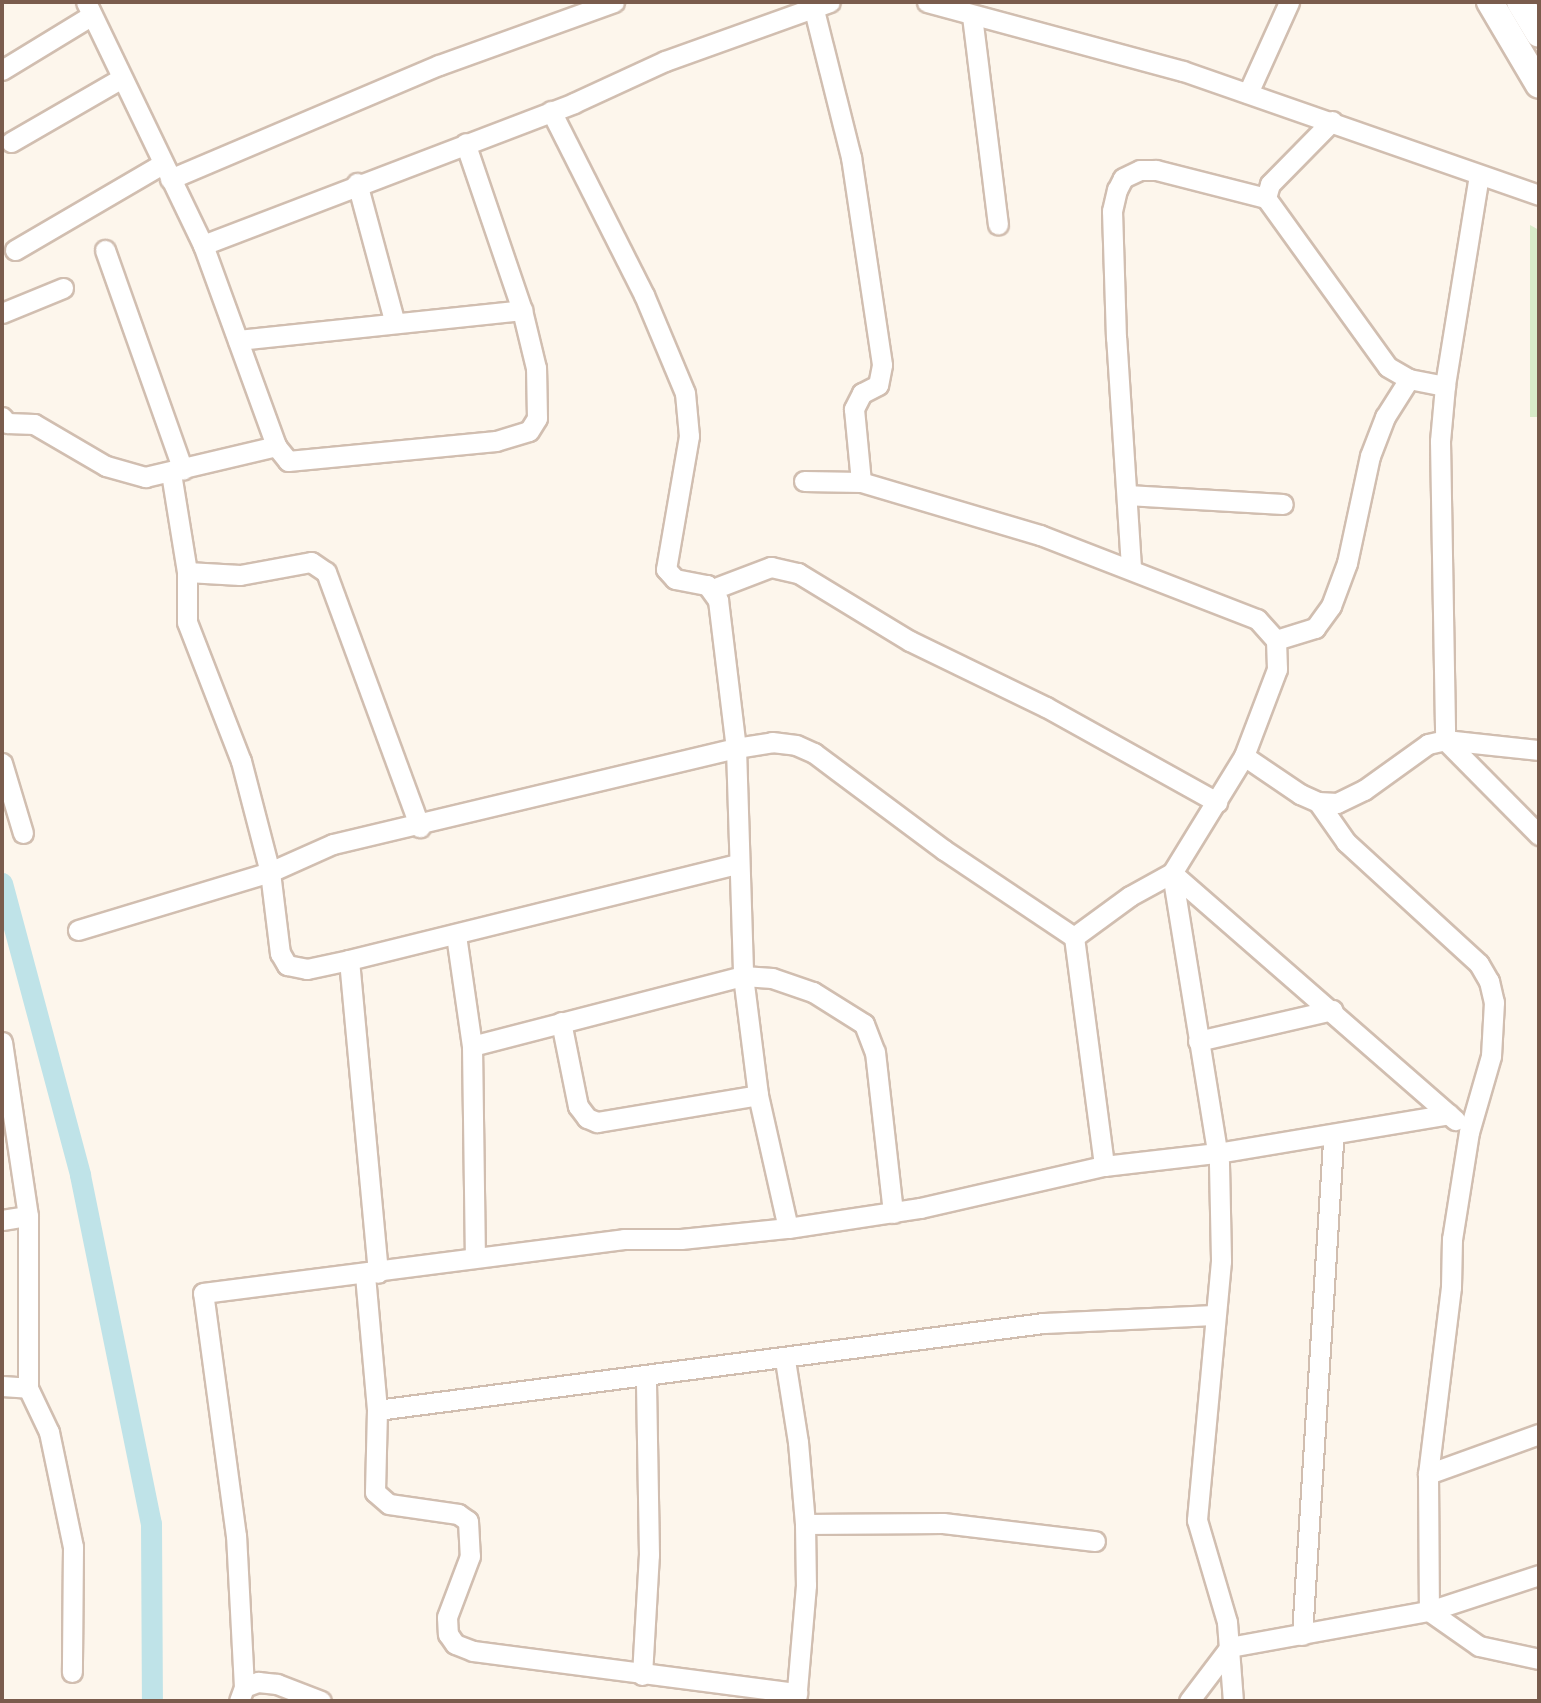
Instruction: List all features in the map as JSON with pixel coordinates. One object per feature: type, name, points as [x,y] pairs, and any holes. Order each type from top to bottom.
[{"type":"street","points":[[15,250],[166,171],[439,65],[614,2]]},
{"type":"street","points":[[926,2],[1248,93],[1539,195]]},
{"type":"street","points":[[1248,93],[1289,2]]},
{"type":"street","points":[[1490,2],[1539,85]]},
{"type":"street","points":[[1520,2],[1539,34]]},
{"type":"street","points":[[203,245],[357,183],[551,111],[665,61],[819,4],[851,158],[882,365],[878,385],[862,393],[854,409],[861,482]]},
{"type":"street","points":[[2,70],[89,8],[203,245],[275,446],[288,461],[300,462],[496,441],[529,431],[537,418],[538,400],[522,310],[465,143]]},
{"type":"street","points":[[972,16],[998,224]]},
{"type":"street","points":[[11,142],[122,78]]},
{"type":"street","points":[[551,111],[644,295],[685,393],[689,436],[666,569],[675,579],[713,589],[771,567],[798,573],[910,641],[1046,707],[1217,802]]},
{"type":"street","points":[[1266,198],[1270,184],[1332,121]]},
{"type":"street","points":[[1131,567],[1112,212],[1117,190],[1124,178],[1140,170],[1156,170],[1266,198],[1372,349],[1388,367],[1409,379],[1445,386]]},
{"type":"street","points":[[1479,175],[1445,386],[1439,534],[1445,740],[1539,835]]},
{"type":"street","points":[[357,183],[394,320]]},
{"type":"street","points":[[105,250],[177,471],[187,572],[185,598],[194,648],[241,761],[270,872],[280,953],[287,965],[307,969],[349,960],[736,864]]},
{"type":"street","points":[[2,313],[63,288]]},
{"type":"street","points":[[238,340],[394,320],[522,310]]},
{"type":"street","points":[[1276,640],[1315,628],[1331,606],[1347,564],[1370,456],[1385,417],[1409,379]]},
{"type":"street","points":[[2,417],[7,423],[42,428],[126,475],[177,471],[275,446]]},
{"type":"street","points":[[804,481],[861,482],[1131,567],[1257,620],[1276,640],[1278,669],[1244,756],[1172,873],[1130,896],[1074,937]]},
{"type":"street","points":[[1127,495],[1283,504]]},
{"type":"street","points":[[187,572],[240,575],[310,562],[326,572],[419,827]]},
{"type":"street","points":[[713,589],[736,748],[736,864],[743,976],[758,1096],[788,1228]]},
{"type":"street","points":[[1318,802],[1336,803],[1364,790],[1416,750],[1445,740],[1539,750]]},
{"type":"street","points":[[78,930],[270,872],[333,844],[419,827],[736,748],[772,742],[814,753],[944,850],[1074,937],[1104,1166]]},
{"type":"street","points":[[1244,756],[1318,802],[1346,842],[1479,964],[1489,981],[1494,1002],[1491,1056],[1469,1132],[1452,1239],[1451,1287],[1428,1474],[1429,1611]]},
{"type":"street","points":[[2,763],[23,833]]},
{"type":"street","points":[[1172,873],[1469,1132]]},
{"type":"street","points":[[1172,873],[1217,1153],[1222,1261],[1197,1520],[1230,1647],[1233,1701]]},
{"type":"street","points":[[456,934],[472,1046],[475,1256]]},
{"type":"street","points":[[349,960],[372,1274],[377,1410],[373,1477],[381,1500],[458,1514],[468,1521],[470,1556],[447,1617],[448,1634],[455,1644],[472,1651],[796,1697],[806,1585],[805,1524],[798,1442],[785,1360]]},
{"type":"street","points":[[472,1046],[743,976],[772,978],[813,992],[864,1024],[875,1052],[893,1213]]},
{"type":"street","points":[[1198,1041],[1332,1010]]},
{"type":"street","points":[[561,1022],[578,1106],[587,1118],[597,1122],[758,1096]]},
{"type":"street","points":[[2,1042],[28,1216],[28,1388],[49,1432],[73,1547],[72,1672]]},
{"type":"street","points":[[321,1701],[277,1684],[241,1694],[236,1536],[203,1293],[372,1274],[475,1256],[788,1228],[893,1213],[1104,1166],[1333,1136],[1449,1115]]},
{"type":"street","points":[[1303,1635],[1333,1136]]},
{"type":"street","points":[[2,1220],[28,1216]]},
{"type":"street","points":[[377,1410],[785,1360],[1043,1323],[1215,1315]]},
{"type":"street","points":[[642,1675],[649,1555],[646,1375]]},
{"type":"street","points":[[2,1386],[28,1388]]},
{"type":"street","points":[[1428,1474],[1539,1434]]},
{"type":"street","points":[[805,1524],[943,1523],[1095,1541]]},
{"type":"street","points":[[1189,1701],[1230,1647],[1429,1611],[1539,1575]]},
{"type":"street","points":[[1429,1611],[1479,1646],[1539,1659]]},
{"type":"green space","points":[[1530,225],[1539,230],[1539,417],[1530,417]]},
{"type":"waterway","points":[[2,883],[80,1175],[151,1523],[152,1701]]}]
